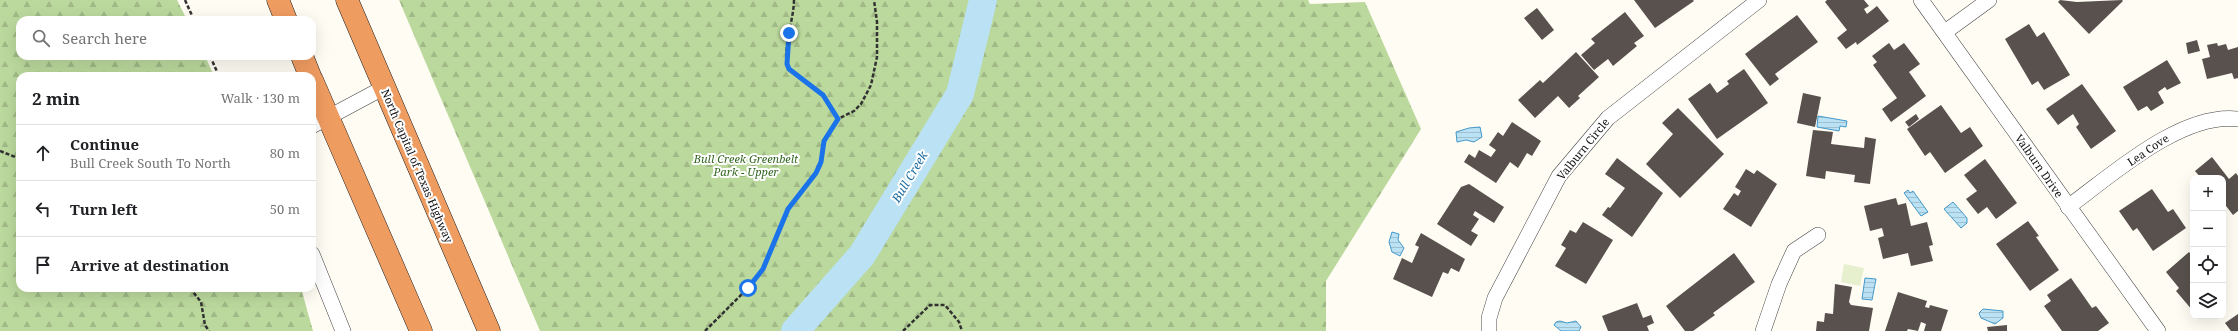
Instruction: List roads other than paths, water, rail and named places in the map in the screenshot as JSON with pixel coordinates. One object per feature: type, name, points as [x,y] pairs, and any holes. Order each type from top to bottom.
[{"type":"highway","points":[[278,0],[284,16]]},
{"type":"highway","name":"North Capital of Texas Highway","points":[[347,0],[383,88],[489,331]]},
{"type":"highway","points":[[304,60],[308,72]]},
{"type":"highway","points":[[316,100],[320,121],[421,331]]},
{"type":"street","name":"Valburn Circle","points":[[1489,331],[1489,318],[1495,298],[1559,176],[1608,118],[1759,0]]},
{"type":"street","name":"Valburn Drive","points":[[1921,0],[2158,331]]},
{"type":"street","points":[[1945,32],[1990,0]]},
{"type":"street","points":[[320,121],[383,88]]},
{"type":"street","name":"Lea Cove","points":[[2068,207],[2166,136],[2200,122],[2238,119]]},
{"type":"street","points":[[1763,331],[1779,284],[1794,251],[1818,234]]},
{"type":"street","points":[[316,264],[343,331]]},
{"type":"water","points":[[1818,116],[1847,121],[1846,127],[1840,126],[1839,131],[1817,127]]},
{"type":"water","points":[[1480,127],[1482,137],[1474,142],[1466,140],[1457,142],[1456,132],[1469,128]]},
{"type":"water","points":[[1908,190],[1910,193],[1913,191],[1928,212],[1921,216],[1904,193]]},
{"type":"water","points":[[1953,202],[1967,218],[1967,223],[1961,228],[1944,209]]},
{"type":"water","points":[[1392,232],[1399,234],[1398,240],[1404,248],[1400,256],[1392,252],[1389,242]]},
{"type":"water","points":[[1865,278],[1876,279],[1872,300],[1862,299]]},
{"type":"water","points":[[1983,309],[2003,311],[2003,318],[1995,324],[1981,318],[1979,313]]},
{"type":"water","points":[[1560,321],[1567,323],[1576,321],[1581,327],[1579,331],[1561,331],[1554,325],[1556,322]]},
{"type":"waterway","name":"Bull Creek","points":[[795,331],[862,255],[960,94],[983,0]]},
{"type":"park label","name":"Bull Creek Greenbelt Park - Upper","points":[[746,165]]}]
